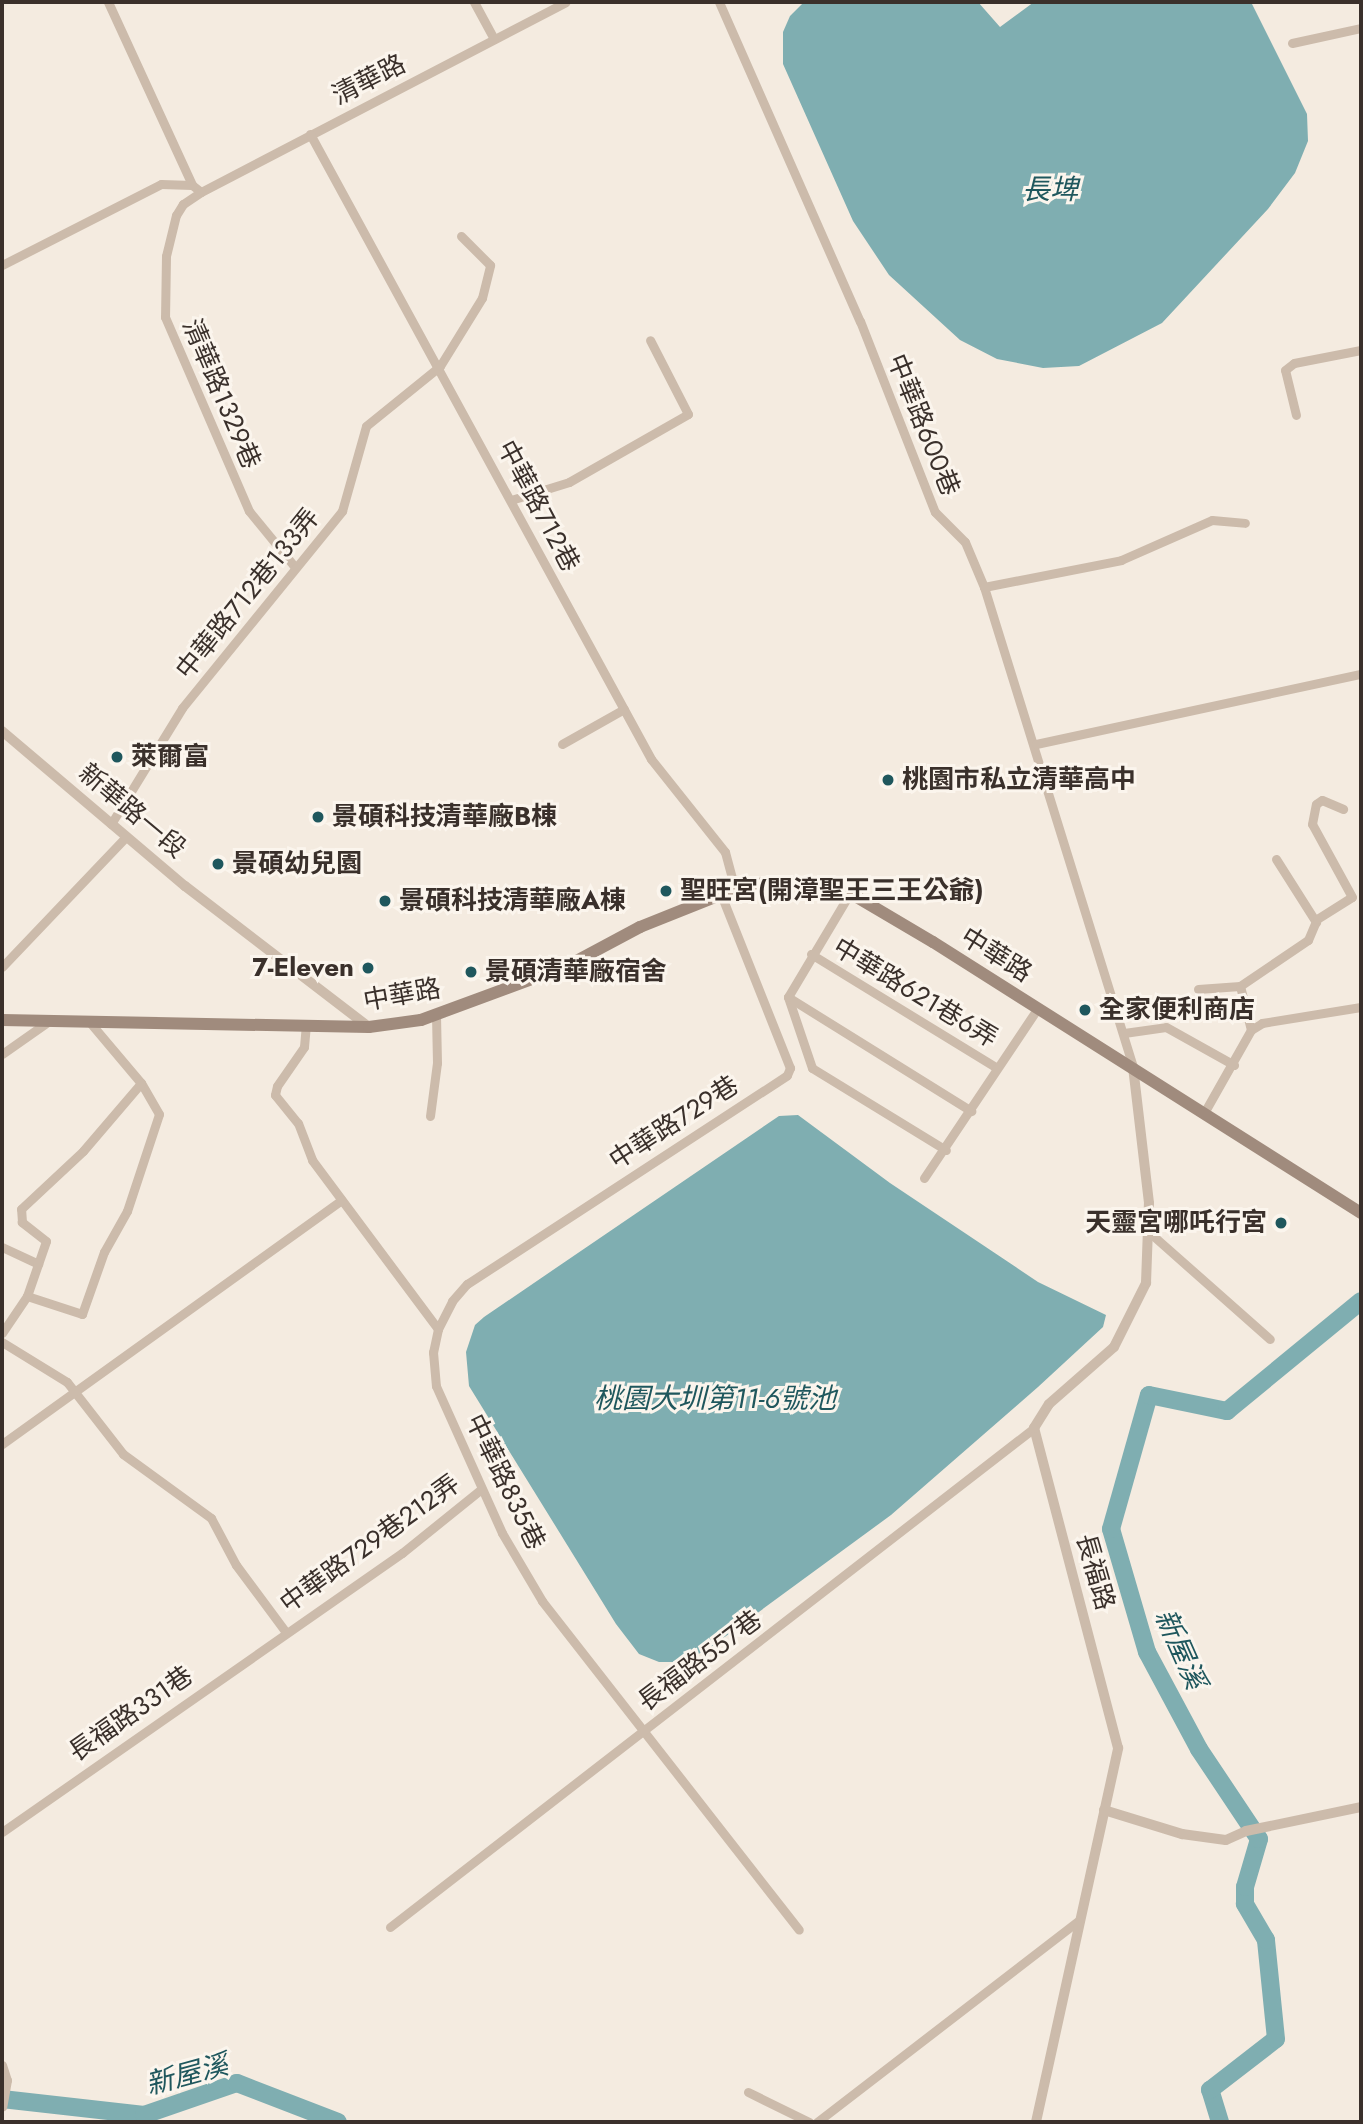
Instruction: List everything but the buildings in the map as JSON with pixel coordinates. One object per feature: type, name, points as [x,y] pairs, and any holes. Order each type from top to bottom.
[{"type":"main road","name":"中華路","points":[[2,1020],[369,1027],[436,1016],[568,966],[640,927],[735,889],[784,881],[825,884],[849,893],[1038,1008],[1361,1213]]},
{"type":"street","points":[[108,2],[192,185],[201,192]]},
{"type":"street","points":[[474,2],[494,39]]},
{"type":"street","name":"清華路","points":[[201,192],[566,2]]},
{"type":"street","name":"中華路600巷","points":[[719,2],[860,321],[934,512],[965,542],[984,587],[1036,744],[1133,1067]]},
{"type":"street","points":[[1292,43],[1361,28]]},
{"type":"street","name":"中華路712巷","points":[[310,134],[440,366],[651,759],[724,852],[735,889]]},
{"type":"street","points":[[2,265],[162,184],[192,185]]},
{"type":"street","name":"清華路1329巷","points":[[201,192],[183,204],[176,215],[166,256],[165,317],[250,511],[294,566]]},
{"type":"street","name":"中華路712巷133弄","points":[[111,824],[182,708],[294,566],[342,511],[366,426],[440,366],[482,298],[490,265],[461,236]]},
{"type":"street","points":[[511,500],[569,482],[688,414],[650,340]]},
{"type":"street","points":[[1296,415],[1285,370],[1294,363],[1361,350]]},
{"type":"street","points":[[984,587],[1121,560],[1212,520],[1245,523]]},
{"type":"street","points":[[1036,744],[1361,674]]},
{"type":"street","points":[[562,744],[625,709]]},
{"type":"street","name":"新華路一段","points":[[2,731],[126,837],[369,1027]]},
{"type":"street","points":[[1198,989],[1240,986],[1308,940],[1316,922],[1352,897],[1312,824],[1316,804],[1322,800],[1343,809]]},
{"type":"street","points":[[2,967],[126,837]]},
{"type":"street","points":[[1276,859],[1316,922]]},
{"type":"street","points":[[849,893],[788,997],[812,1068],[946,1150]]},
{"type":"street","name":"中華路729巷","points":[[438,1328],[452,1301],[467,1284],[787,1075],[790,1068],[720,895]]},
{"type":"street","name":"中華路621巷6弄","points":[[811,954],[997,1068]]},
{"type":"street","points":[[1240,986],[1251,1030]]},
{"type":"street","points":[[788,997],[971,1111]]},
{"type":"street","points":[[1204,1113],[1234,1065],[1251,1030],[1262,1023],[1361,1007]]},
{"type":"street","points":[[924,1178],[946,1150],[1038,1008]]},
{"type":"street","points":[[430,1116],[437,1063],[436,1016]]},
{"type":"street","points":[[2,1054],[51,1020]]},
{"type":"street","points":[[27,1296],[82,1314],[104,1252],[127,1211],[159,1114],[141,1083],[88,1020]]},
{"type":"street","points":[[306,1024],[304,1047],[277,1086],[275,1096],[298,1123],[312,1160],[438,1328]]},
{"type":"street","points":[[1124,1033],[1166,1027],[1234,1065]]},
{"type":"street","points":[[1034,1428],[1049,1404],[1114,1347],[1134,1314],[1146,1283],[1150,1233],[1133,1067]]},
{"type":"street","points":[[2,1332],[27,1296],[46,1241],[22,1222],[20,1209],[83,1151],[141,1083]]},
{"type":"street","points":[[2,1444],[342,1199]]},
{"type":"street","points":[[1150,1233],[1270,1339]]},
{"type":"street","points":[[2,1247],[38,1264]]},
{"type":"street","name":"中華路835巷","points":[[438,1328],[433,1352],[436,1386],[480,1490],[542,1601],[799,1930]]},
{"type":"street","points":[[2,1342],[48,1367],[74,1392],[123,1454],[211,1518],[236,1566],[285,1632]]},
{"type":"street","name":"長福路557巷","points":[[390,1927],[1034,1428]]},
{"type":"street","name":"長福路","points":[[1034,1428],[1118,1748],[1036,2122]]},
{"type":"street","name":"中華路729巷212弄","points":[[285,1632],[401,1553],[480,1490]]},
{"type":"street","name":"長福路331巷","points":[[2,1832],[285,1632]]},
{"type":"street","points":[[1104,1810],[1207,1839],[1226,1840],[1246,1831],[1361,1807]]},
{"type":"street","points":[[817,2122],[1078,1921]]},
{"type":"street","points":[[2,2065],[7,2080],[4,2103]]},
{"type":"street","points":[[748,2092],[809,2122]]},
{"type":"water","name":"長埤","points":[[804,2],[978,2],[1000,27],[1034,2],[1251,2],[1307,114],[1308,141],[1295,173],[1268,209],[1162,323],[1079,366],[1043,368],[997,359],[960,340],[889,275],[853,221],[783,64],[783,32],[790,16]]},
{"type":"water","name":"桃園大圳第11-6號池","points":[[798,1115],[890,1183],[1038,1282],[1106,1315],[1103,1327],[891,1515],[711,1647],[684,1662],[659,1662],[639,1654],[616,1624],[469,1386],[466,1352],[475,1325],[484,1317],[779,1116]]},
{"type":"waterway","name":"新屋溪","points":[[1220,2122],[1210,2090],[1276,2039],[1266,1940],[1245,1904],[1245,1887],[1259,1839],[1199,1749],[1147,1652],[1111,1529],[1149,1395],[1227,1411],[1361,1301]]},
{"type":"waterway","name":"新屋溪","points":[[2,2099],[144,2115],[237,2083],[338,2122]]},
{"type":"place","name":"萊爾富","points":[[117,757]]},
{"type":"place","name":"桃園市私立清華高中","points":[[888,780]]},
{"type":"place","name":"景碩科技清華廠B棟","points":[[318,817]]},
{"type":"place","name":"景碩幼兒園","points":[[218,864]]},
{"type":"place","name":"聖旺宮(開漳聖王三王公爺)","points":[[666,891]]},
{"type":"place","name":"景碩科技清華廠A棟","points":[[385,901]]},
{"type":"place","name":"7-Eleven","points":[[368,968]]},
{"type":"place","name":"景碩清華廠宿舍","points":[[471,972]]},
{"type":"place","name":"全家便利商店","points":[[1085,1010]]},
{"type":"place","name":"天靈宮哪吒行宮","points":[[1281,1223]]}]
